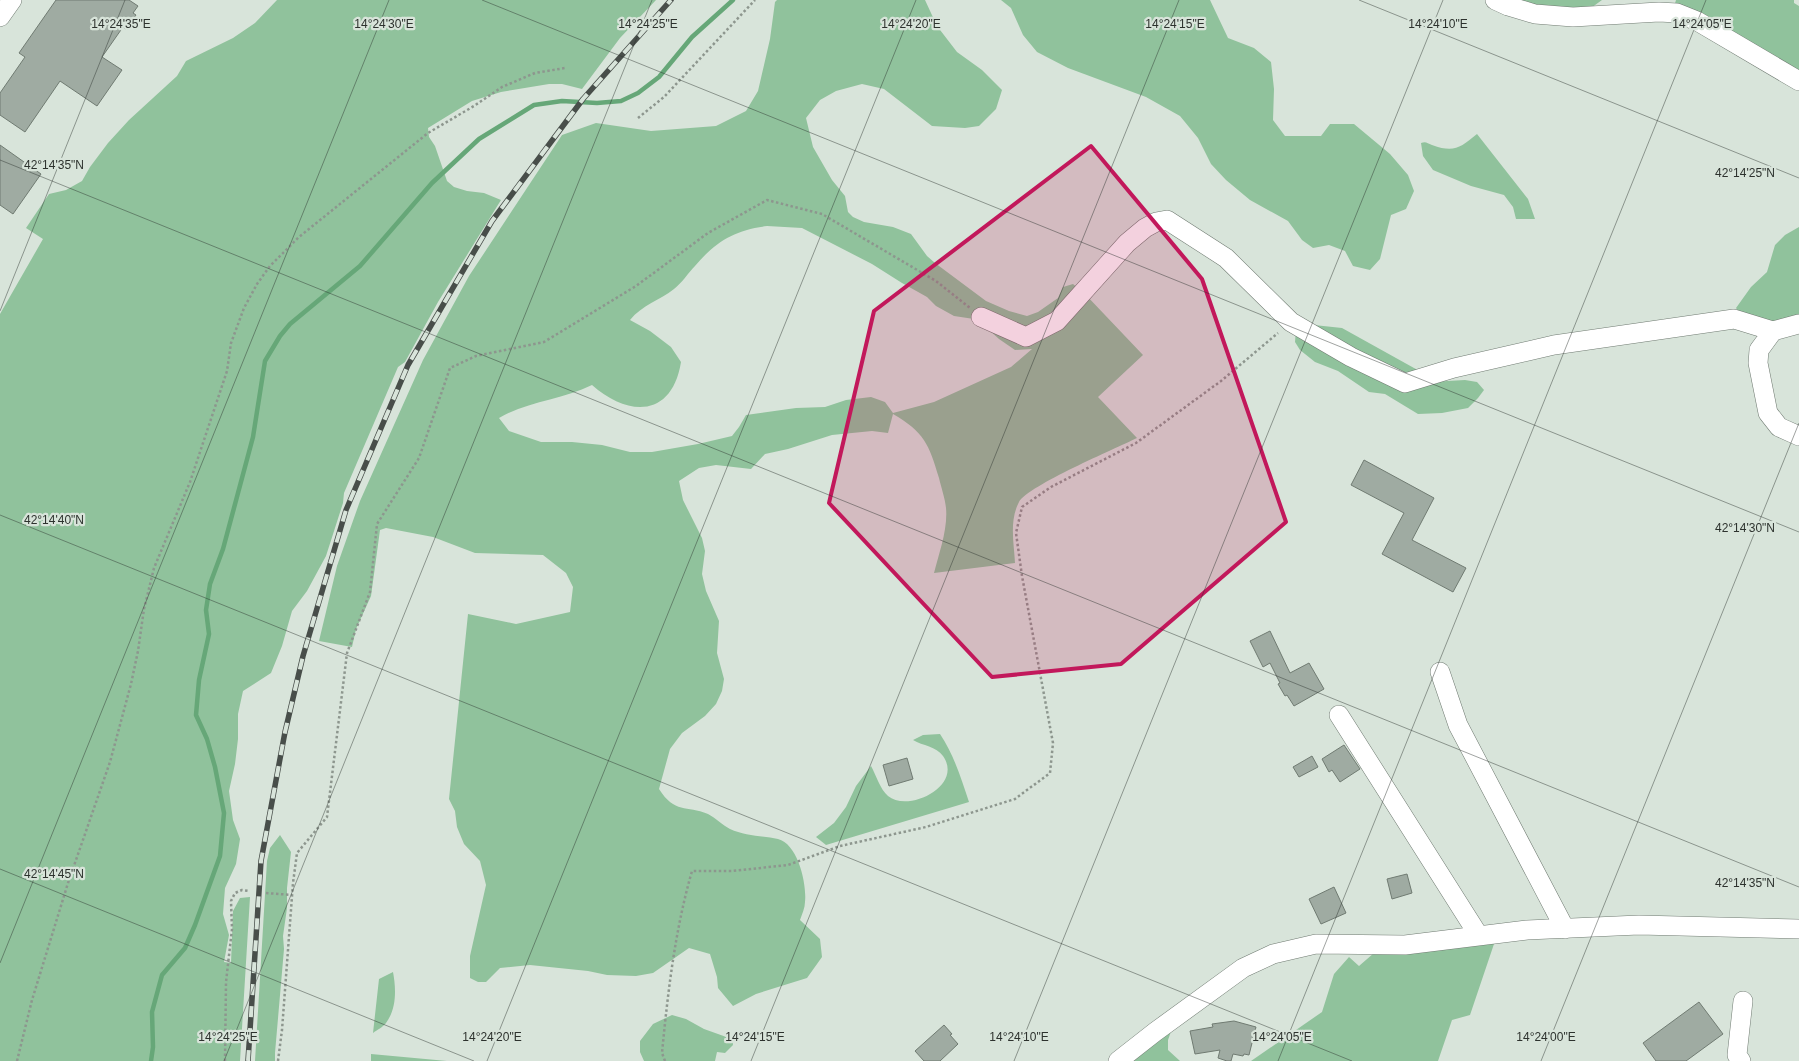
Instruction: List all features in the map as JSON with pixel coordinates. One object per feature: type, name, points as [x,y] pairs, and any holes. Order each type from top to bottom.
[{"type":"street","points":[[0,18],[12,0]]},
{"type":"street","points":[[1495,0],[1536,14],[1573,17],[1659,12],[1677,13],[1696,21],[1799,81]]},
{"type":"street","points":[[982,317],[1026,337],[1057,321],[1127,243],[1145,228],[1156,222],[1167,220],[1226,258],[1291,322],[1351,357],[1405,382],[1454,368],[1554,345],[1734,319],[1773,330],[1799,324]]},
{"type":"street","points":[[1773,330],[1759,350],[1758,363],[1768,413],[1779,427],[1799,436]]},
{"type":"street","points":[[1440,672],[1458,725],[1565,929]]},
{"type":"street","points":[[1339,715],[1478,936]]},
{"type":"street","points":[[1118,1061],[1243,968],[1273,954],[1316,944],[1405,945],[1527,930],[1639,925],[1799,929]]},
{"type":"street","points":[[1741,1061],[1737,1055],[1743,1001]]},
{"type":"path","points":[[638,118],[664,97],[756,0]]},
{"type":"path","points":[[17,1061],[32,1000],[68,882],[110,762],[131,684],[144,609],[154,568],[190,482],[227,371],[231,344],[244,308],[256,284],[270,266],[300,237],[428,132],[474,106],[502,87],[535,73],[565,68]]},
{"type":"path","points":[[278,1061],[296,853],[328,817],[347,653],[370,592],[377,524],[418,458],[450,368],[476,356],[544,342],[636,286],[708,233],[767,200],[822,214],[936,281],[982,317]]},
{"type":"path","points":[[665,1061],[662,1053],[670,978],[683,901],[692,871],[732,871],[788,866],[840,846],[926,827],[1015,799],[1050,774],[1053,743],[1022,576],[1016,533],[1022,507],[1051,487],[1136,443],[1221,381],[1291,322]]},
{"type":"path","points":[[225,1061],[226,982],[232,929],[231,901],[235,893],[242,890],[249,891]]},
{"type":"path","points":[[266,893],[292,895]]},
{"type":"highlighted area","points":[[1091,146],[1202,279],[1286,522],[1121,664],[992,677],[829,503],[874,311]]},
{"type":"green space","points":[[277,0],[656,0],[620,38],[582,89],[562,84],[549,84],[501,92],[472,101],[428,128],[429,137],[435,146],[447,181],[454,187],[484,193],[501,200],[438,302],[405,362],[398,367],[344,493],[343,503],[326,556],[307,591],[292,611],[282,646],[271,673],[243,691],[238,714],[235,764],[229,791],[233,820],[240,839],[236,864],[225,888],[223,914],[229,935],[224,962],[231,963],[233,911],[240,898],[250,897],[240,1061],[0,1061],[0,314],[43,239],[26,228],[49,194],[66,190],[82,181],[108,143],[129,120],[177,76],[186,61],[233,38],[255,23]]},
{"type":"green space","points":[[777,0],[925,0],[937,26],[957,52],[982,70],[1002,90],[996,109],[979,126],[965,128],[932,126],[884,89],[862,84],[836,91],[820,100],[806,118],[813,147],[832,180],[845,196],[848,212],[853,217],[864,222],[893,227],[911,234],[927,256],[986,301],[1027,316],[1038,312],[1058,298],[1063,287],[1073,284],[1085,294],[1143,355],[1098,397],[1137,438],[1055,477],[1026,495],[1019,502],[1013,524],[1015,563],[934,573],[946,524],[944,496],[932,456],[924,440],[912,427],[893,414],[888,433],[872,431],[832,435],[765,454],[751,469],[716,465],[699,468],[679,481],[683,500],[702,538],[705,551],[702,574],[706,591],[719,621],[717,653],[724,679],[722,691],[716,704],[705,716],[682,733],[670,749],[659,789],[676,806],[708,814],[736,831],[778,839],[785,842],[791,848],[803,875],[805,904],[800,920],[820,939],[822,957],[807,978],[756,994],[733,1006],[718,988],[717,977],[710,954],[689,948],[653,973],[636,976],[607,975],[588,971],[530,965],[500,968],[486,982],[478,982],[470,978],[470,956],[486,885],[480,861],[464,844],[457,827],[455,811],[449,799],[468,614],[516,624],[570,612],[573,587],[566,573],[543,555],[475,553],[433,537],[386,528],[380,530],[371,596],[356,629],[352,647],[319,641],[337,566],[360,501],[423,360],[469,276],[562,135],[596,123],[651,131],[716,126],[746,111],[758,91],[770,39],[775,2]],"holes":[[[767,226],[802,228],[872,264],[927,297],[936,306],[954,316],[974,319],[1015,350],[1032,349],[1011,367],[934,402],[893,413],[885,402],[871,397],[846,400],[825,407],[796,408],[746,415],[732,436],[652,452],[630,452],[602,445],[572,442],[541,442],[509,431],[499,418],[510,412],[592,385],[620,403],[634,407],[647,406],[658,402],[668,394],[676,380],[681,362],[671,347],[650,331],[630,320],[640,310],[677,287],[703,257],[727,238],[745,230]]]},
{"type":"green space","points":[[1001,0],[1210,0],[1228,38],[1254,48],[1271,62],[1274,89],[1273,120],[1285,136],[1321,136],[1330,124],[1354,124],[1390,154],[1408,175],[1414,191],[1406,209],[1391,215],[1380,259],[1370,270],[1353,266],[1345,251],[1329,245],[1313,248],[1302,240],[1288,221],[1250,200],[1226,180],[1211,164],[1198,138],[1180,116],[1146,97],[1068,68],[1037,52],[1023,35],[1011,8]]},
{"type":"green space","points":[[1502,0],[1602,0],[1584,13]]},
{"type":"green space","points":[[1676,0],[1794,0],[1794,3],[1799,6],[1799,79],[1673,10]]},
{"type":"green space","points":[[1477,134],[1528,199],[1535,219],[1516,219],[1513,207],[1504,195],[1471,186],[1433,170],[1423,156],[1421,143],[1425,142],[1451,149],[1461,146]]},
{"type":"green space","points":[[1799,227],[1799,319],[1774,324],[1742,316],[1736,308],[1751,287],[1767,272],[1775,245],[1785,235]]},
{"type":"green space","points":[[1314,325],[1342,328],[1423,373],[1430,382],[1465,380],[1477,382],[1484,390],[1468,408],[1442,413],[1418,414],[1385,394],[1369,392],[1338,371],[1315,362],[1300,350],[1295,342],[1296,330]]},
{"type":"green space","points":[[940,734],[953,758],[969,802],[826,845],[816,837],[834,823],[846,807],[856,786],[871,766],[880,786],[888,796],[897,800],[908,801],[920,799],[931,794],[946,777],[947,767],[940,753],[913,740],[923,735]]},
{"type":"green space","points":[[280,835],[291,852],[283,936],[284,949],[275,1061],[255,1061],[267,861],[270,848]]},
{"type":"green space","points":[[1495,941],[1470,1015],[1452,1020],[1438,1061],[1251,1061],[1322,1012],[1334,974],[1349,957],[1359,966],[1374,953]]},
{"type":"green space","points":[[393,972],[395,991],[392,1011],[385,1024],[373,1033],[379,979]]},
{"type":"green space","points":[[672,1015],[732,1039],[733,1045],[725,1053],[717,1052],[715,1061],[644,1061],[640,1052],[640,1041],[653,1024]]},
{"type":"green space","points":[[1174,1023],[1168,1040],[1168,1050],[1180,1061],[1126,1061]]},
{"type":"green space","points":[[371,1054],[447,1061],[371,1061]]},
{"type":"building","points":[[56,0],[129,0],[138,6],[133,13],[136,15],[126,29],[123,27],[102,57],[122,70],[97,106],[60,81],[25,132],[0,115],[0,93],[25,57],[19,53]]},
{"type":"building","points":[[0,145],[41,174],[13,214],[0,205]]},
{"type":"building","points":[[1364,460],[1434,498],[1412,540],[1466,568],[1453,592],[1382,554],[1404,513],[1351,485]]},
{"type":"building","points":[[1270,631],[1290,673],[1309,663],[1324,689],[1294,706],[1278,684],[1280,683],[1270,663],[1263,667],[1250,641]]},
{"type":"building","points":[[1344,745],[1360,769],[1340,782],[1332,770],[1329,772],[1322,759]]},
{"type":"building","points":[[1312,756],[1318,767],[1299,777],[1293,767]]},
{"type":"building","points":[[907,758],[913,779],[889,786],[883,765]]},
{"type":"building","points":[[1407,874],[1412,893],[1392,899],[1387,879]]},
{"type":"building","points":[[1334,887],[1346,913],[1321,924],[1309,899]]},
{"type":"building","points":[[1699,1002],[1723,1034],[1686,1061],[1656,1061],[1643,1043]]},
{"type":"building","points":[[1234,1021],[1256,1027],[1249,1055],[1233,1054],[1231,1061],[1227,1061],[1218,1058],[1220,1050],[1195,1054],[1190,1031],[1213,1027],[1212,1024]]},
{"type":"building","points":[[944,1025],[958,1044],[940,1061],[924,1061],[915,1051]]},
{"type":"waterway","points":[[151,1061],[153,1047],[152,1012],[162,975],[185,948],[220,856],[224,813],[215,767],[207,739],[196,715],[199,680],[209,634],[206,610],[210,584],[223,549],[253,437],[265,361],[280,336],[290,324],[360,266],[432,183],[479,139],[534,105],[562,101],[597,103],[621,101],[638,93],[659,77],[692,37],[733,0]]},
{"type":"railway","points":[[248,1061],[261,861],[285,732],[303,656],[346,510],[408,365],[492,221],[583,99],[671,0]]}]
